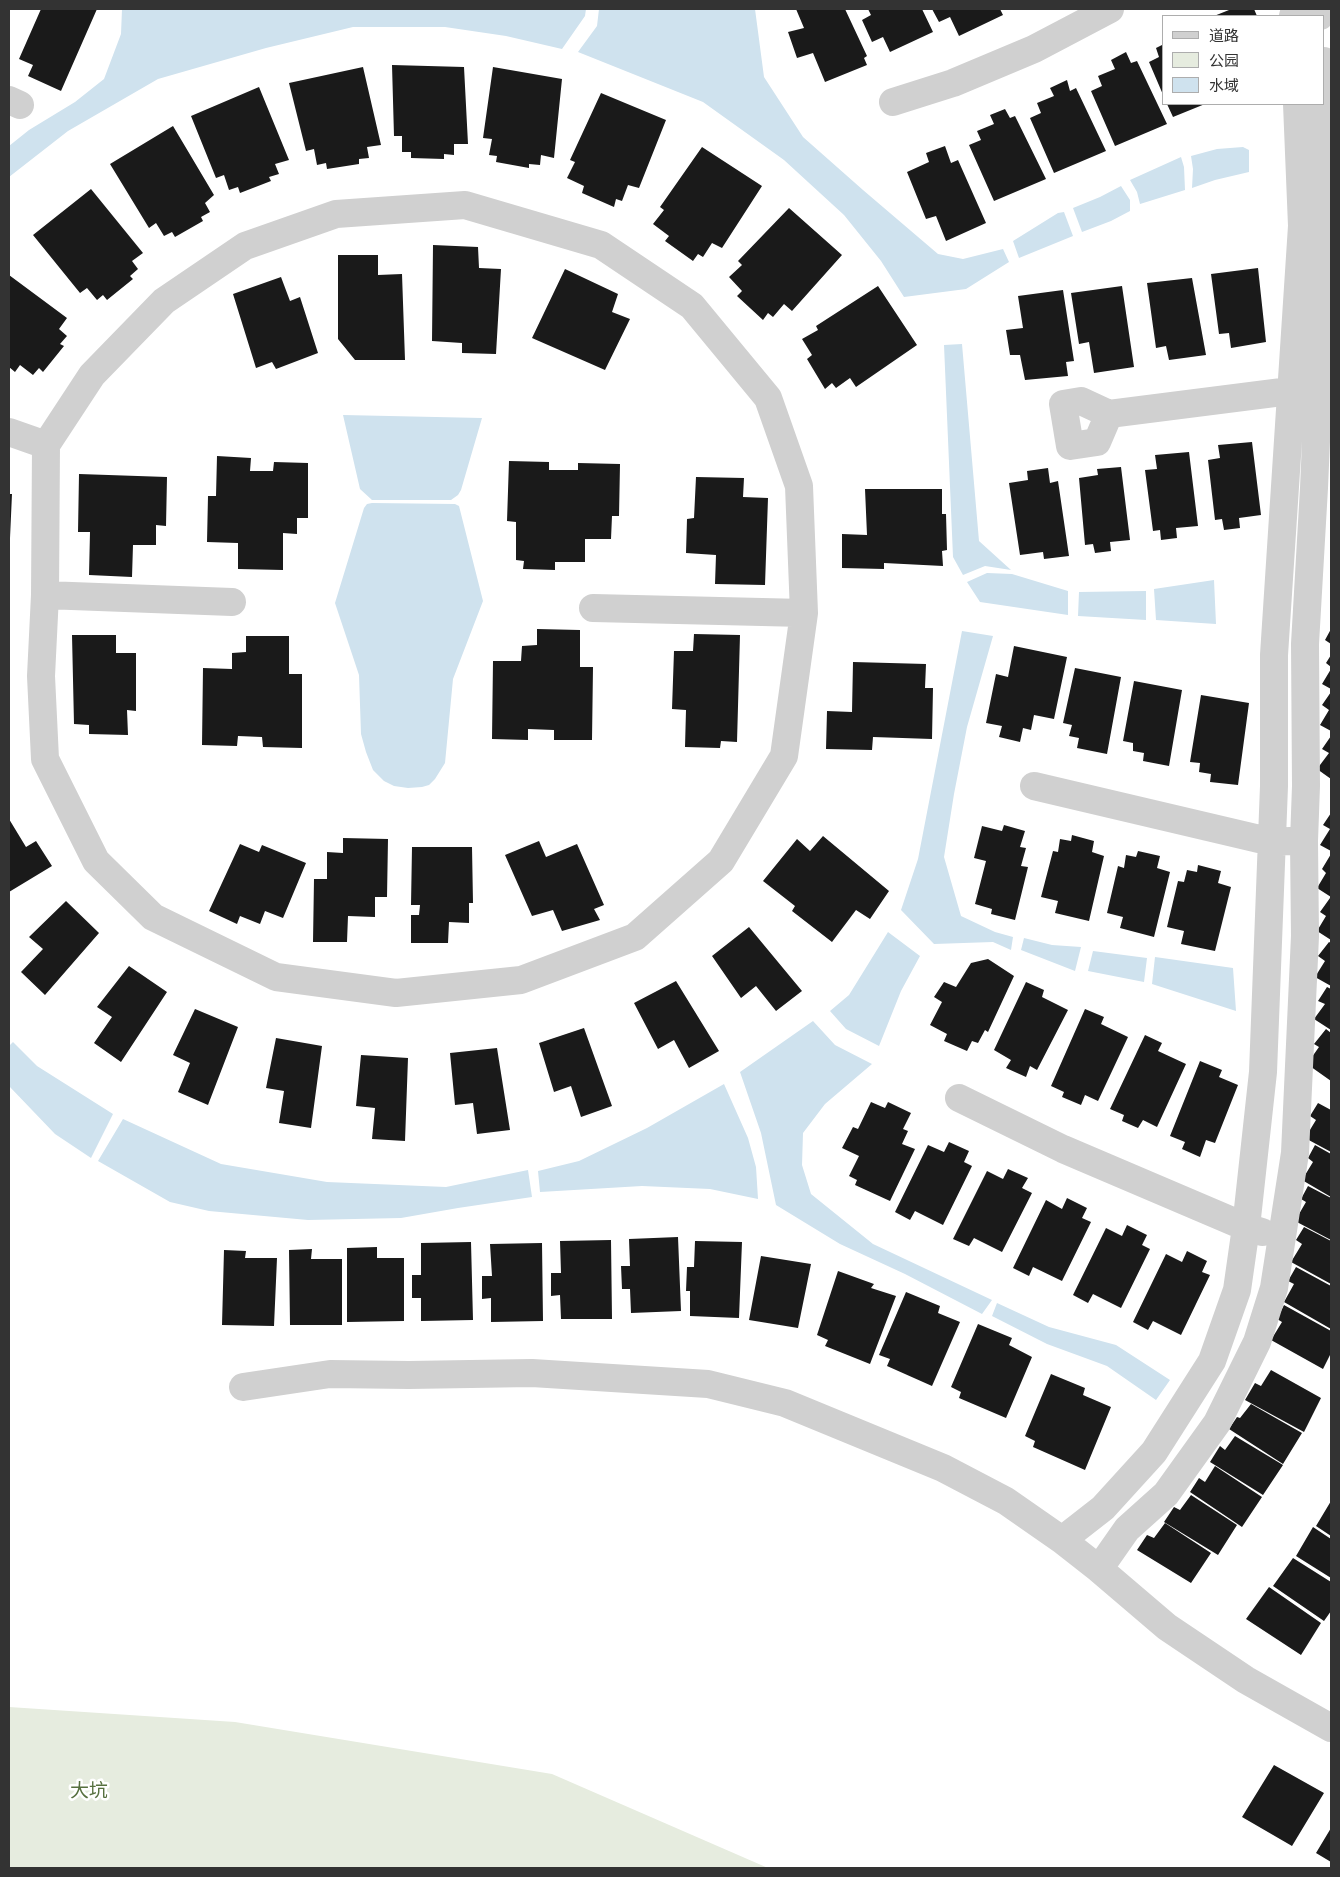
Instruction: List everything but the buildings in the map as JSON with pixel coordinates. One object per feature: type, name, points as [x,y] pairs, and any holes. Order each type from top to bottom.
[{"type":"street","points":[[893,102],[953,83],[1034,49],[1110,9]]},
{"type":"street","points":[[1062,1540],[1103,1508],[1154,1452],[1212,1362],[1237,1290],[1263,1072],[1274,786],[1274,655],[1302,226],[1297,105]]},
{"type":"street","points":[[1099,1569],[1127,1529],[1166,1494],[1217,1423],[1256,1342],[1274,1288],[1295,1153],[1305,936],[1305,644],[1324,305],[1325,105]]},
{"type":"street","points":[[465,206],[601,245],[692,306],[768,398],[799,486],[804,613],[784,756],[722,861],[634,937],[521,980],[396,993],[276,977],[153,917],[96,861],[45,759],[41,676],[45,595],[46,445],[92,375],[164,301],[245,246],[336,214],[465,206]]},
{"type":"street","points":[[1109,414],[1290,391],[1318,395]]},
{"type":"street","points":[[9,432],[46,445]]},
{"type":"street","points":[[45,595],[232,602]]},
{"type":"street","points":[[593,608],[804,613]]},
{"type":"street","points":[[1034,786],[1272,842],[1304,841]]},
{"type":"street","points":[[959,1098],[1063,1149],[1246,1227],[1281,1237]]},
{"type":"street","points":[[243,1388],[330,1374],[532,1373],[708,1384],[785,1404],[943,1468],[1006,1501],[1062,1540],[1167,1627],[1246,1680],[1328,1720]]},
{"type":"green space","name":"大坑","points":[[9,1707],[235,1722],[552,1774],[768,1868],[9,1868]]},
{"type":"water","points":[[122,9],[586,9],[585,16],[562,49],[506,36],[445,27],[353,27],[266,48],[158,79],[68,131],[9,177],[9,146],[29,130],[75,102],[104,79],[121,34]]},
{"type":"water","points":[[599,9],[755,9],[764,77],[803,137],[938,254],[963,259],[1003,249],[1009,262],[966,289],[904,297],[881,261],[844,215],[784,160],[703,102],[578,52],[597,26]]},
{"type":"water","points":[[1243,147],[1249,150],[1249,172],[1192,188],[1193,169],[1191,156],[1217,149]]},
{"type":"water","points":[[1181,157],[1184,167],[1185,190],[1140,204],[1137,192],[1130,180]]},
{"type":"water","points":[[1121,186],[1130,200],[1130,211],[1111,221],[1082,232],[1073,208]]},
{"type":"water","points":[[1064,212],[1073,236],[1019,258],[1013,241],[1058,213]]},
{"type":"water","points":[[962,344],[979,541],[1011,570],[985,566],[963,575],[953,557],[944,345]]},
{"type":"water","points":[[343,415],[482,418],[458,495],[451,500],[372,500],[360,489]]},
{"type":"water","points":[[367,504],[455,504],[459,506],[483,601],[453,679],[445,763],[435,779],[429,785],[422,787],[394,786],[384,781],[373,770],[361,734],[359,675],[335,603],[364,508]]},
{"type":"water","points":[[987,573],[1012,574],[1068,591],[1068,615],[980,602],[967,582]]},
{"type":"water","points":[[1214,580],[1216,624],[1156,620],[1154,589]]},
{"type":"water","points":[[1146,591],[1146,620],[1078,616],[1079,592]]},
{"type":"water","points":[[962,631],[993,636],[967,727],[944,857],[961,916],[995,932],[1013,937],[1011,950],[993,942],[934,944],[901,910],[918,859]]},
{"type":"water","points":[[888,932],[920,956],[901,991],[879,1046],[846,1029],[830,1011],[849,995]]},
{"type":"water","points":[[1024,938],[1052,945],[1081,947],[1075,971],[1021,950]]},
{"type":"water","points":[[1093,951],[1147,958],[1144,982],[1088,971]]},
{"type":"water","points":[[1155,957],[1233,968],[1236,1011],[1152,984]]},
{"type":"water","points":[[813,1021],[835,1045],[872,1064],[825,1104],[803,1133],[802,1165],[811,1194],[873,1244],[992,1300],[982,1314],[905,1274],[840,1244],[776,1205],[761,1133],[740,1072]]},
{"type":"water","points":[[13,1042],[37,1066],[113,1114],[91,1158],[55,1134],[9,1086],[9,1046]]},
{"type":"water","points":[[724,1084],[748,1138],[756,1167],[758,1199],[710,1189],[642,1186],[540,1192],[538,1171],[579,1161],[647,1128]]},
{"type":"water","points":[[123,1119],[221,1164],[327,1182],[446,1187],[528,1170],[532,1197],[401,1218],[308,1220],[209,1211],[170,1202],[98,1161]]},
{"type":"water","points":[[997,1303],[1049,1327],[1116,1345],[1170,1380],[1156,1400],[1107,1366],[1047,1344],[992,1316]]}]
